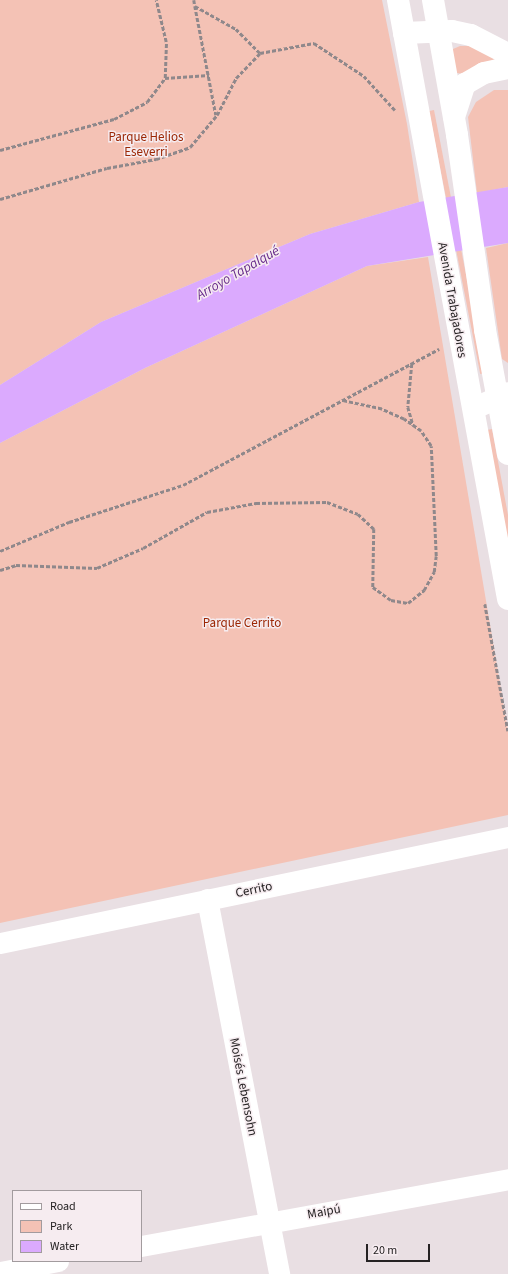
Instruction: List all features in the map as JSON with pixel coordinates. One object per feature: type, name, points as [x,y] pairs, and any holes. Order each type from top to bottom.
[{"type":"main road","name":"Avenida Trabajadores","points":[[398,0],[423,133],[450,343],[474,408],[508,599]]},
{"type":"main road","points":[[433,0],[456,126],[485,330],[502,395],[508,454]]},
{"type":"main road","points":[[404,33],[452,31],[471,35],[508,54]]},
{"type":"main road","points":[[456,126],[465,84],[484,73],[508,68]]},
{"type":"main road","points":[[474,408],[502,395]]},
{"type":"street","name":"Cerrito","points":[[0,943],[508,836]]},
{"type":"street","name":"Moisés Lebensohn","points":[[207,899],[278,1274]]},
{"type":"street","name":"Maipú","points":[[142,1246],[508,1179]]},
{"type":"street","points":[[0,1272],[53,1262]]},
{"type":"path","points":[[0,150],[114,119],[147,102],[165,78],[166,42],[156,0]]},
{"type":"path","points":[[194,0],[216,115]]},
{"type":"path","points":[[195,6],[236,29],[260,53]]},
{"type":"path","points":[[0,199],[107,168],[156,159],[190,147],[216,115],[236,78],[260,53],[314,43],[364,76],[398,114]]},
{"type":"path","points":[[165,78],[209,76]]},
{"type":"path","points":[[0,551],[69,522],[183,485],[344,402],[450,343]]},
{"type":"path","points":[[412,364],[408,407],[413,426]]},
{"type":"path","points":[[0,570],[16,565],[97,568],[143,548],[207,512],[256,503],[327,502],[358,514],[374,528],[373,587],[391,600],[408,603],[424,590],[434,572],[436,556],[431,446],[421,431],[382,410],[344,402]]},
{"type":"green space","name":"Parque Helios Eseverri","points":[[0,0],[382,0],[407,124],[419,202],[310,234],[101,322],[0,385]]},
{"type":"green space","points":[[460,46],[470,46],[497,58],[463,74],[457,73],[449,57],[453,49]]},
{"type":"green space","points":[[494,90],[508,90],[508,187],[477,193],[468,117],[476,102]]},
{"type":"green space","points":[[434,110],[485,373],[480,374],[429,111]]},
{"type":"green space","points":[[508,243],[508,363],[502,359],[486,248]]},
{"type":"green space","name":"Parque Cerrito","points":[[428,257],[508,731],[508,815],[0,923],[0,443],[145,368],[367,266]]},
{"type":"green space","points":[[492,429],[508,515],[508,543],[487,430]]},
{"type":"water","name":"Arroyo Tapalqué","points":[[508,187],[508,243],[367,266],[145,368],[0,443],[0,385],[101,322],[310,234],[419,202]]}]
